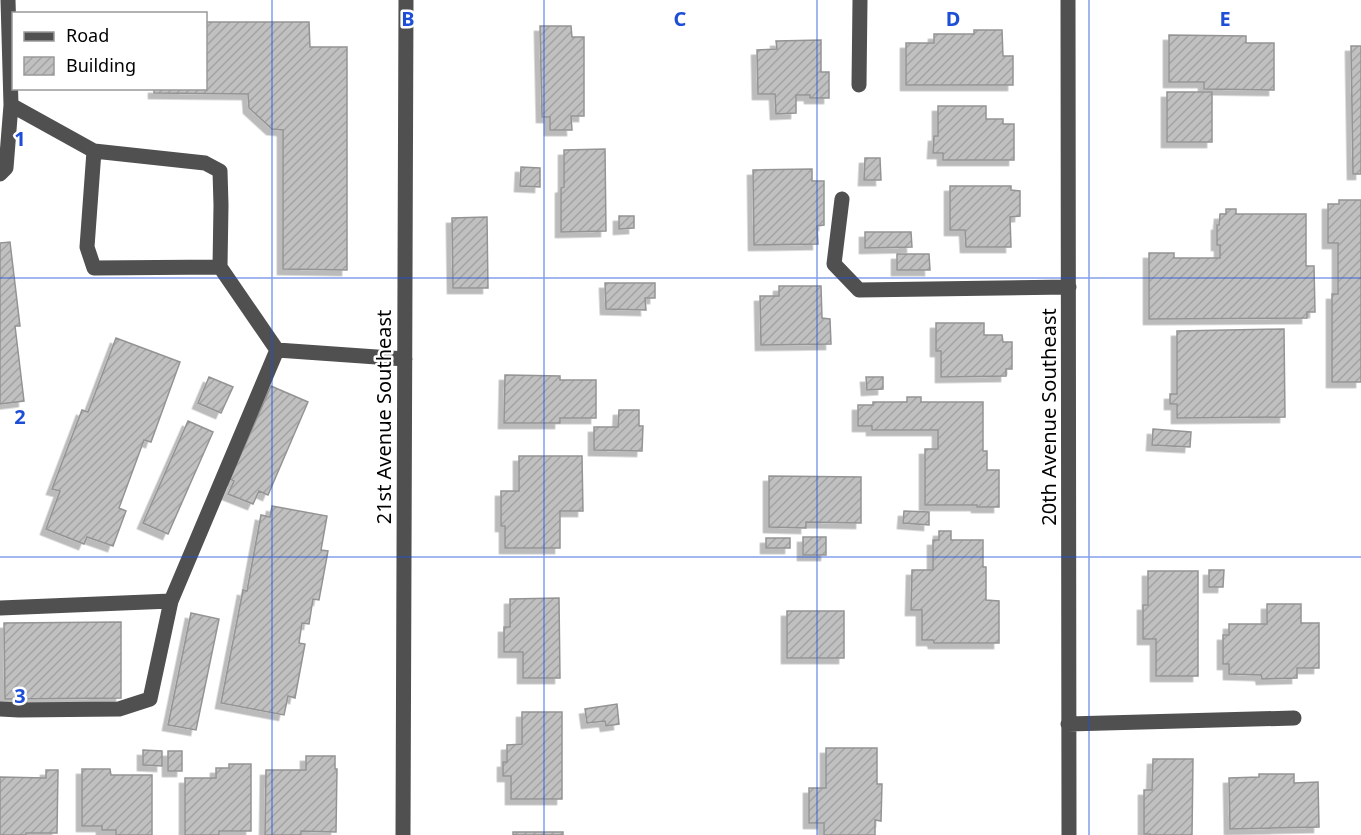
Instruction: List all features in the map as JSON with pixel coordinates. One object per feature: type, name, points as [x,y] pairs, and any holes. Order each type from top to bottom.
[{"type":"street","points":[[0,174],[6,168],[11,105],[8,0]]},
{"type":"street","name":"21st Avenue Southeast","points":[[403,835],[406,0]]},
{"type":"street","points":[[859,86],[860,0]]},
{"type":"street","name":"20th Avenue Southeast","points":[[1068,0],[1069,835]]},
{"type":"street","points":[[11,105],[94,151],[205,163],[220,171],[220,267],[277,350]]},
{"type":"street","points":[[94,151],[87,247],[94,268],[220,267]]},
{"type":"street","points":[[842,199],[834,264],[858,290],[1069,287]]},
{"type":"street","points":[[277,350],[405,359]]},
{"type":"street","points":[[0,709],[119,709],[150,699],[171,601],[277,350]]},
{"type":"street","points":[[0,608],[171,601]]},
{"type":"street","points":[[1068,724],[1294,718]]},
{"type":"building","points":[[207,22],[309,22],[310,47],[347,47],[347,270],[283,269],[283,130],[272,129],[249,108],[248,94],[154,93],[154,90],[207,90]]},
{"type":"building","points":[[540,26],[571,26],[572,37],[584,37],[584,116],[571,116],[572,130],[550,130],[550,117],[542,117]]},
{"type":"building","points":[[974,30],[1002,30],[1003,56],[1013,56],[1013,85],[906,85],[906,43],[934,43],[934,34],[974,34]]},
{"type":"building","points":[[1169,35],[1246,36],[1246,43],[1274,43],[1274,90],[1204,89],[1204,82],[1169,82]]},
{"type":"building","points":[[821,40],[821,72],[829,72],[829,98],[796,95],[796,113],[776,114],[775,94],[758,94],[757,50],[777,49],[776,41]]},
{"type":"building","points":[[1351,46],[1361,46],[1361,174],[1353,174]]},
{"type":"building","points":[[1167,92],[1212,92],[1212,142],[1167,142]]},
{"type":"building","points":[[938,106],[986,106],[986,119],[1003,119],[1003,124],[1014,124],[1014,160],[943,160],[943,153],[933,153],[934,136],[938,136]]},
{"type":"building","points":[[605,149],[606,231],[561,232],[564,150]]},
{"type":"building","points":[[865,158],[880,158],[881,180],[864,180]]},
{"type":"building","points":[[521,167],[540,168],[540,187],[520,186]]},
{"type":"building","points":[[812,169],[812,181],[824,181],[824,225],[817,226],[818,244],[754,245],[753,170]]},
{"type":"building","points":[[950,186],[1011,186],[1011,190],[1020,191],[1020,216],[1010,217],[1011,247],[966,247],[965,230],[950,230]]},
{"type":"building","points":[[1339,200],[1361,200],[1361,382],[1332,382],[1332,294],[1338,294],[1338,243],[1328,243],[1328,204],[1339,204]]},
{"type":"building","points":[[1226,209],[1236,209],[1236,214],[1306,214],[1306,266],[1314,266],[1315,312],[1307,312],[1307,318],[1149,319],[1149,253],[1174,253],[1174,258],[1220,258],[1220,245],[1217,245],[1217,225],[1219,225],[1220,214],[1226,214]]},
{"type":"building","points":[[619,216],[634,216],[634,228],[619,229]]},
{"type":"building","points":[[487,217],[488,288],[453,288],[452,218]]},
{"type":"building","points":[[865,232],[911,232],[912,247],[865,248]]},
{"type":"building","points":[[10,242],[20,326],[15,326],[24,401],[0,404],[0,243]]},
{"type":"building","points":[[897,254],[929,254],[930,270],[897,270]]},
{"type":"building","points":[[605,283],[655,283],[655,298],[645,298],[646,310],[606,309]]},
{"type":"building","points":[[779,286],[821,286],[822,318],[830,319],[831,344],[761,345],[760,296],[779,296]]},
{"type":"building","points":[[936,323],[984,323],[984,335],[1002,335],[1003,342],[1012,342],[1012,369],[1006,369],[1006,376],[941,377],[941,351],[936,351]]},
{"type":"building","points":[[1284,329],[1285,417],[1177,418],[1177,404],[1170,404],[1170,394],[1177,394],[1177,331]]},
{"type":"building","points":[[116,338],[180,362],[151,442],[144,440],[119,508],[126,511],[113,546],[87,537],[84,544],[46,529],[60,491],[52,489],[82,410],[88,412]]},
{"type":"building","points":[[505,375],[560,376],[560,380],[596,380],[596,418],[560,418],[560,423],[504,423]]},
{"type":"building","points":[[209,377],[233,387],[221,413],[198,403]]},
{"type":"building","points":[[866,377],[883,377],[883,389],[867,390]]},
{"type":"building","points":[[271,386],[308,402],[268,495],[259,491],[253,504],[228,494],[234,481],[230,479]]},
{"type":"building","points":[[907,397],[921,397],[921,402],[983,402],[983,451],[987,451],[987,470],[999,470],[999,507],[925,505],[925,449],[938,449],[938,430],[872,430],[872,426],[858,426],[858,405],[873,405],[873,402],[907,402]]},
{"type":"building","points":[[619,410],[639,410],[639,426],[643,426],[642,451],[594,450],[594,427],[618,427]]},
{"type":"building","points":[[188,421],[213,432],[168,534],[143,523]]},
{"type":"building","points":[[1153,429],[1191,432],[1190,447],[1152,445]]},
{"type":"building","points":[[519,456],[582,456],[583,511],[560,511],[560,548],[505,548],[505,526],[501,526],[501,491],[519,491]]},
{"type":"building","points":[[769,476],[861,477],[861,523],[806,522],[806,528],[769,527]]},
{"type":"building","points":[[272,506],[327,516],[321,550],[328,551],[319,600],[313,599],[309,624],[302,623],[299,643],[305,644],[295,698],[288,696],[284,715],[221,703],[243,590],[247,591],[261,515],[270,517]]},
{"type":"building","points":[[904,511],[929,512],[929,525],[903,523]]},
{"type":"building","points":[[939,531],[951,531],[951,540],[983,540],[986,600],[999,601],[999,643],[934,643],[933,640],[922,640],[922,610],[911,610],[912,570],[933,570],[933,540],[939,540]]},
{"type":"building","points":[[803,537],[826,537],[826,555],[803,555]]},
{"type":"building","points":[[766,538],[790,538],[790,548],[766,548]]},
{"type":"building","points":[[1209,570],[1224,570],[1223,587],[1209,587]]},
{"type":"building","points":[[1148,571],[1198,571],[1198,676],[1156,676],[1156,639],[1143,639],[1143,605],[1148,605]]},
{"type":"building","points":[[559,598],[560,678],[523,678],[523,652],[504,652],[504,627],[510,627],[510,599]]},
{"type":"building","points":[[1267,604],[1301,604],[1301,623],[1319,623],[1319,668],[1297,668],[1297,678],[1262,679],[1261,675],[1229,674],[1229,664],[1223,664],[1223,635],[1229,635],[1229,624],[1267,624]]},
{"type":"building","points":[[787,611],[844,611],[844,658],[787,658]]},
{"type":"building","points":[[191,613],[219,619],[196,730],[168,725]]},
{"type":"building","points":[[121,622],[121,698],[5,699],[4,623]]},
{"type":"building","points":[[617,704],[619,724],[606,726],[605,721],[587,723],[585,709]]},
{"type":"building","points":[[522,712],[562,712],[562,799],[511,799],[511,776],[503,776],[503,762],[507,762],[507,745],[522,744]]},
{"type":"building","points":[[826,748],[877,748],[877,784],[882,784],[881,821],[875,820],[875,835],[824,835],[824,823],[809,823],[809,788],[826,788]]},
{"type":"building","points":[[143,750],[162,751],[162,766],[143,765]]},
{"type":"building","points":[[168,751],[182,751],[182,771],[168,771]]},
{"type":"building","points":[[306,756],[335,756],[335,769],[337,769],[336,832],[301,831],[301,835],[265,835],[266,770],[306,770]]},
{"type":"building","points":[[1153,759],[1193,759],[1192,835],[1144,834],[1144,790],[1152,790]]},
{"type":"building","points":[[229,764],[251,764],[251,831],[219,831],[219,835],[185,835],[185,778],[216,778],[216,768],[229,768]]},
{"type":"building","points":[[82,769],[110,769],[111,775],[152,775],[152,835],[116,835],[116,830],[102,830],[102,826],[82,826]]},
{"type":"building","points":[[46,770],[58,770],[57,833],[0,835],[0,777],[46,778]]},
{"type":"building","points":[[1259,774],[1294,774],[1294,783],[1318,782],[1319,827],[1230,829],[1229,778],[1259,777]]},
{"type":"building","points":[[513,832],[563,832],[563,835],[513,835]]}]
